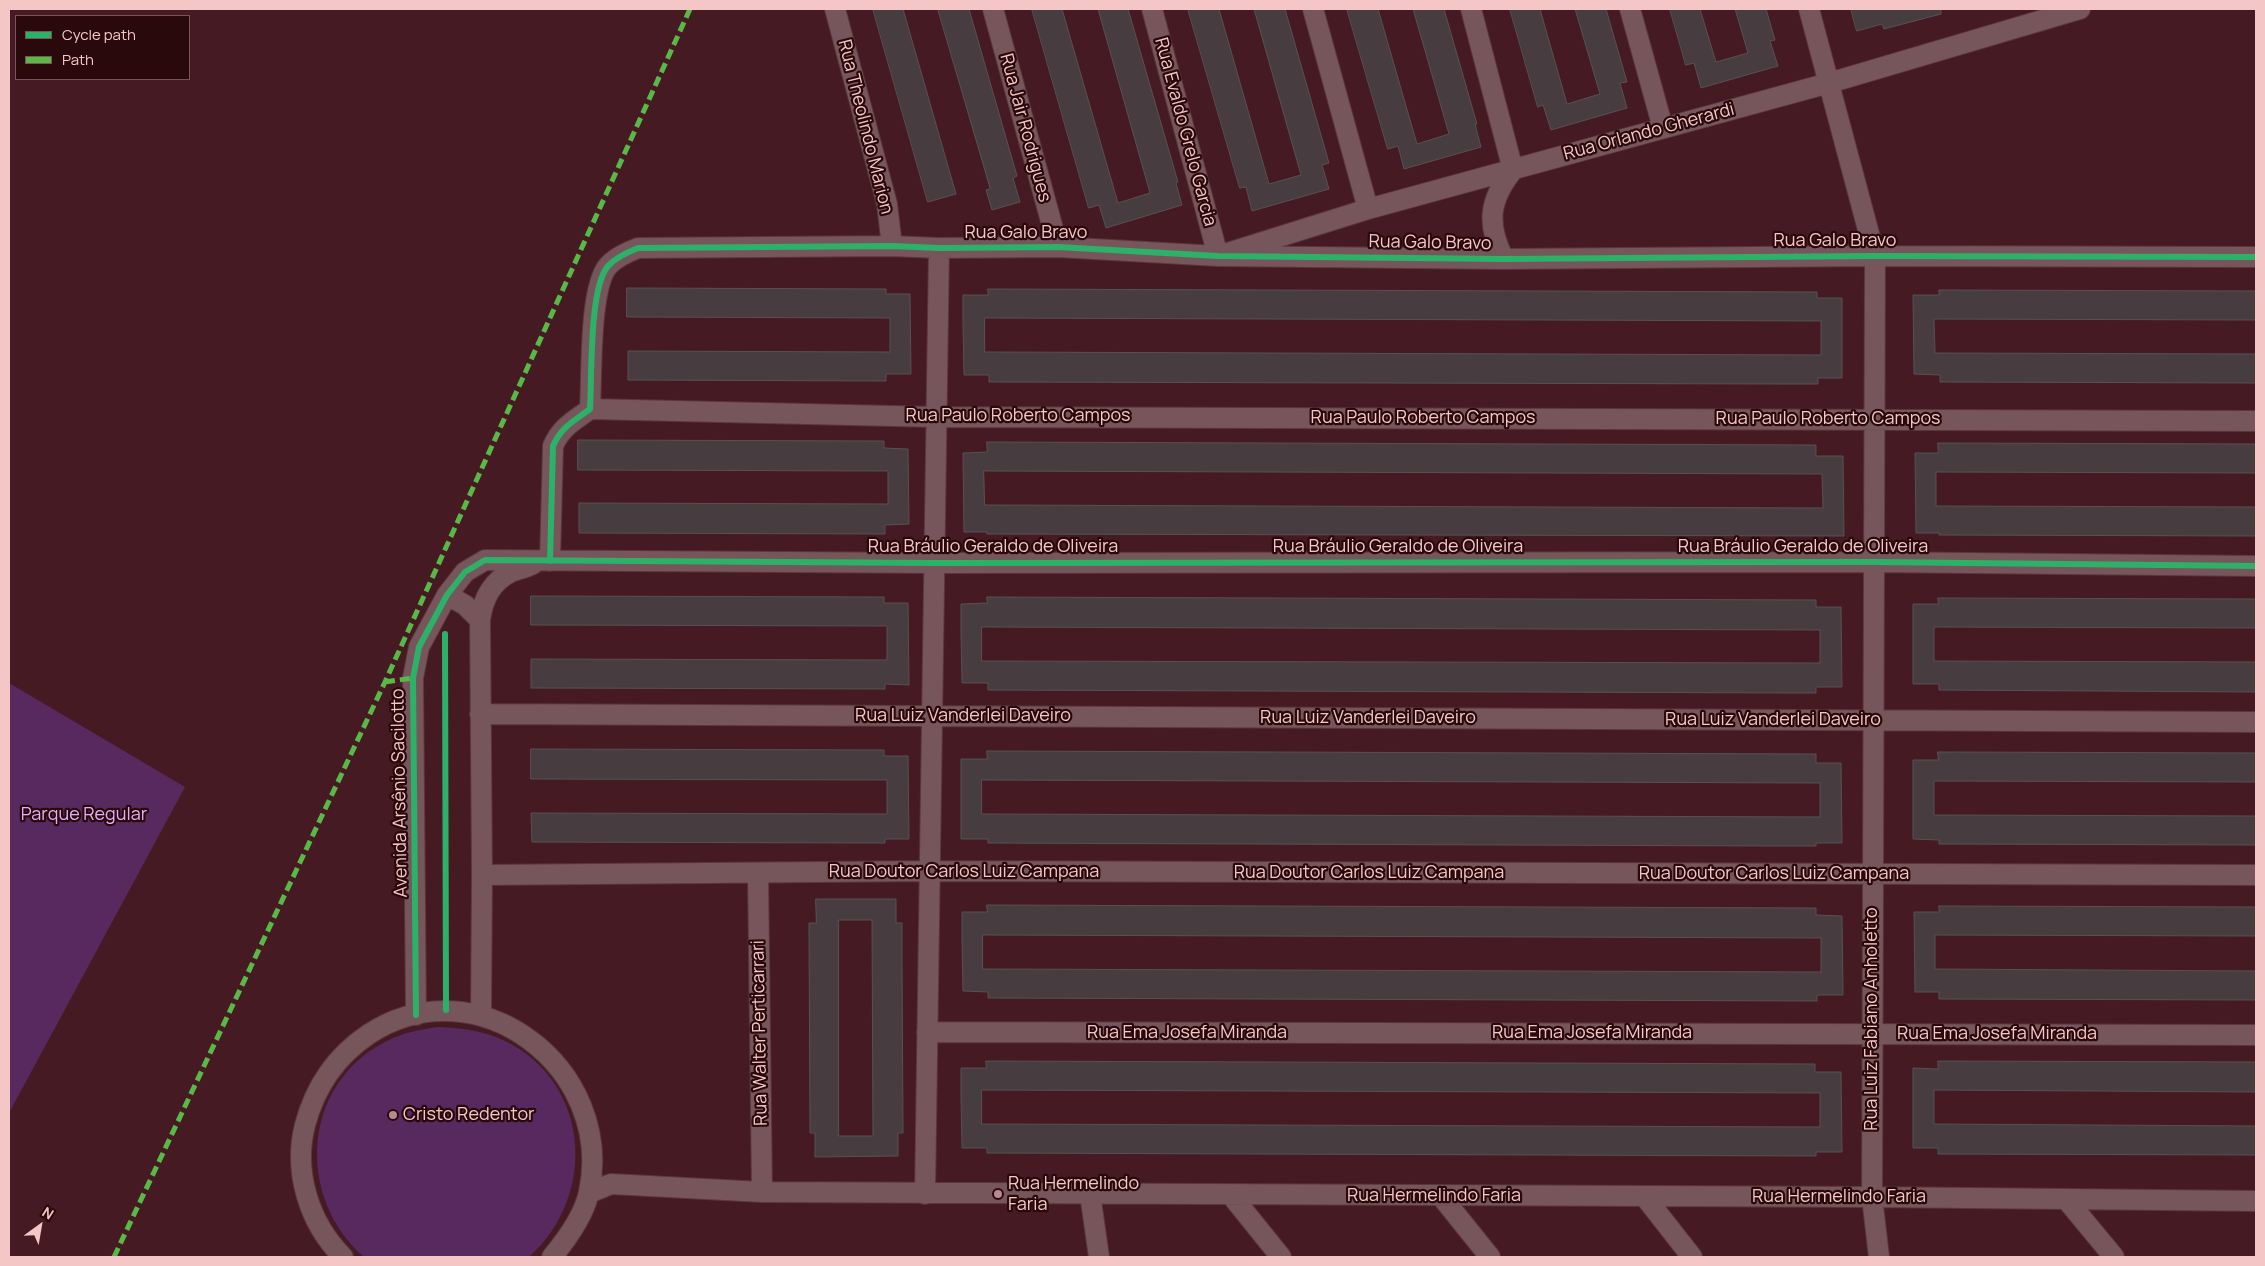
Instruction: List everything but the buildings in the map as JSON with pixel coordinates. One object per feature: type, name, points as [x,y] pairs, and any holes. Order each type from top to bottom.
[{"type":"street","name":"Rua Theolindo Marion","points":[[834,9],[887,204],[892,246]]},
{"type":"street","name":"Rua Jair Rodrigues","points":[[993,9],[1058,247]]},
{"type":"street","name":"Rua Evaldo Grelo Garcia","points":[[1152,9],[1218,256]]},
{"type":"street","points":[[1313,9],[1368,209]]},
{"type":"street","points":[[1471,9],[1513,170],[1501,185],[1492,212],[1495,241],[1504,259]]},
{"type":"street","points":[[1630,9],[1663,128]]},
{"type":"street","name":"Rua Luiz Fabiano Anholetto","points":[[1809,9],[1875,256],[1872,1197],[1878,1248]]},
{"type":"street","name":"Rua Orlando Gherardi","points":[[1218,256],[1368,209],[1829,83],[2080,9]]},
{"type":"street","name":"Rua Galo Bravo","points":[[590,409],[596,296],[601,277],[609,264],[638,248],[1058,247],[1218,256],[1504,259],[1875,256],[2256,257]]},
{"type":"street","points":[[925,1194],[939,248]]},
{"type":"street","points":[[481,1016],[480,620],[482,604],[489,591],[499,579],[513,571],[545,561],[553,446],[558,434],[568,423],[590,409]]},
{"type":"street","name":"Rua Paulo Roberto Campos","points":[[590,409],[936,417],[2256,421]]},
{"type":"street","name":"Avenida Arsênio Sacilotto","points":[[416,1015],[413,678],[419,647],[447,595],[465,572],[485,560],[545,561]]},
{"type":"street","name":"Rua Bráulio Geraldo de Oliveira","points":[[545,561],[934,563],[1874,562],[2256,566]]},
{"type":"street","points":[[447,595],[465,605],[480,620]]},
{"type":"street","name":"Rua Luiz Vanderlei Daveiro","points":[[480,714],[2256,722]]},
{"type":"street","name":"Rua Doutor Carlos Luiz Campana","points":[[482,874],[930,871],[2256,875]]},
{"type":"street","name":"Rua Walter Perticarrari","points":[[758,873],[762,1192]]},
{"type":"street","points":[[343,1257],[324,1234],[306,1195],[301,1153],[303,1132],[317,1091],[328,1073],[358,1042],[382,1027],[416,1015],[446,1010],[481,1016],[502,1023],[528,1038],[555,1061],[569,1079],[586,1119],[591,1141],[589,1193],[574,1226],[552,1257]]},
{"type":"street","name":"Rua Ema Josefa Miranda","points":[[927,1032],[2256,1035]]},
{"type":"street","name":"Rua Hermelindo Faria","points":[[591,1172],[611,1184]]},
{"type":"street","name":"Rua Hermelindo Faria","points":[[589,1193],[611,1184],[762,1192],[925,1194],[1872,1197],[2256,1201]]},
{"type":"street","points":[[1090,1194],[1098,1257]]},
{"type":"street","points":[[1231,1195],[1281,1257]]},
{"type":"street","points":[[1441,1196],[1490,1257]]},
{"type":"street","points":[[1645,1197],[1692,1257]]},
{"type":"street","points":[[2066,1199],[2114,1257]]},
{"type":"street","points":[[1878,1248],[1893,1257]]},
{"type":"green space","name":"Parque Regular","points":[[9,683],[185,787],[9,1113]]},
{"type":"green space","points":[[440,1027],[468,1030],[496,1037],[527,1054],[551,1078],[566,1106],[574,1137],[575,1169],[567,1201],[552,1231],[529,1257],[364,1257],[342,1233],[327,1205],[319,1174],[318,1144],[324,1113],[337,1085],[357,1061],[385,1042],[411,1032]]},
{"type":"marked path","points":[[114,1257],[385,682],[690,9]]},
{"type":"marked path","points":[[385,682],[413,678]]},
{"type":"cycle path","points":[[550,561],[553,446],[564,429],[590,409],[594,312],[602,277],[608,266],[615,260],[638,248],[1058,247],[1218,256],[1504,259],[1875,256],[2256,257]]},
{"type":"cycle path","points":[[416,1015],[413,678],[419,647],[447,595],[465,572],[485,560],[934,563],[1873,562],[2256,566]]},
{"type":"cycle path","points":[[445,634],[446,1010]]},
{"type":"place","name":"Cristo Redentor","points":[[393,1115]]},
{"type":"place","name":"Rua Hermelindo Faria","points":[[998,1194]]}]
